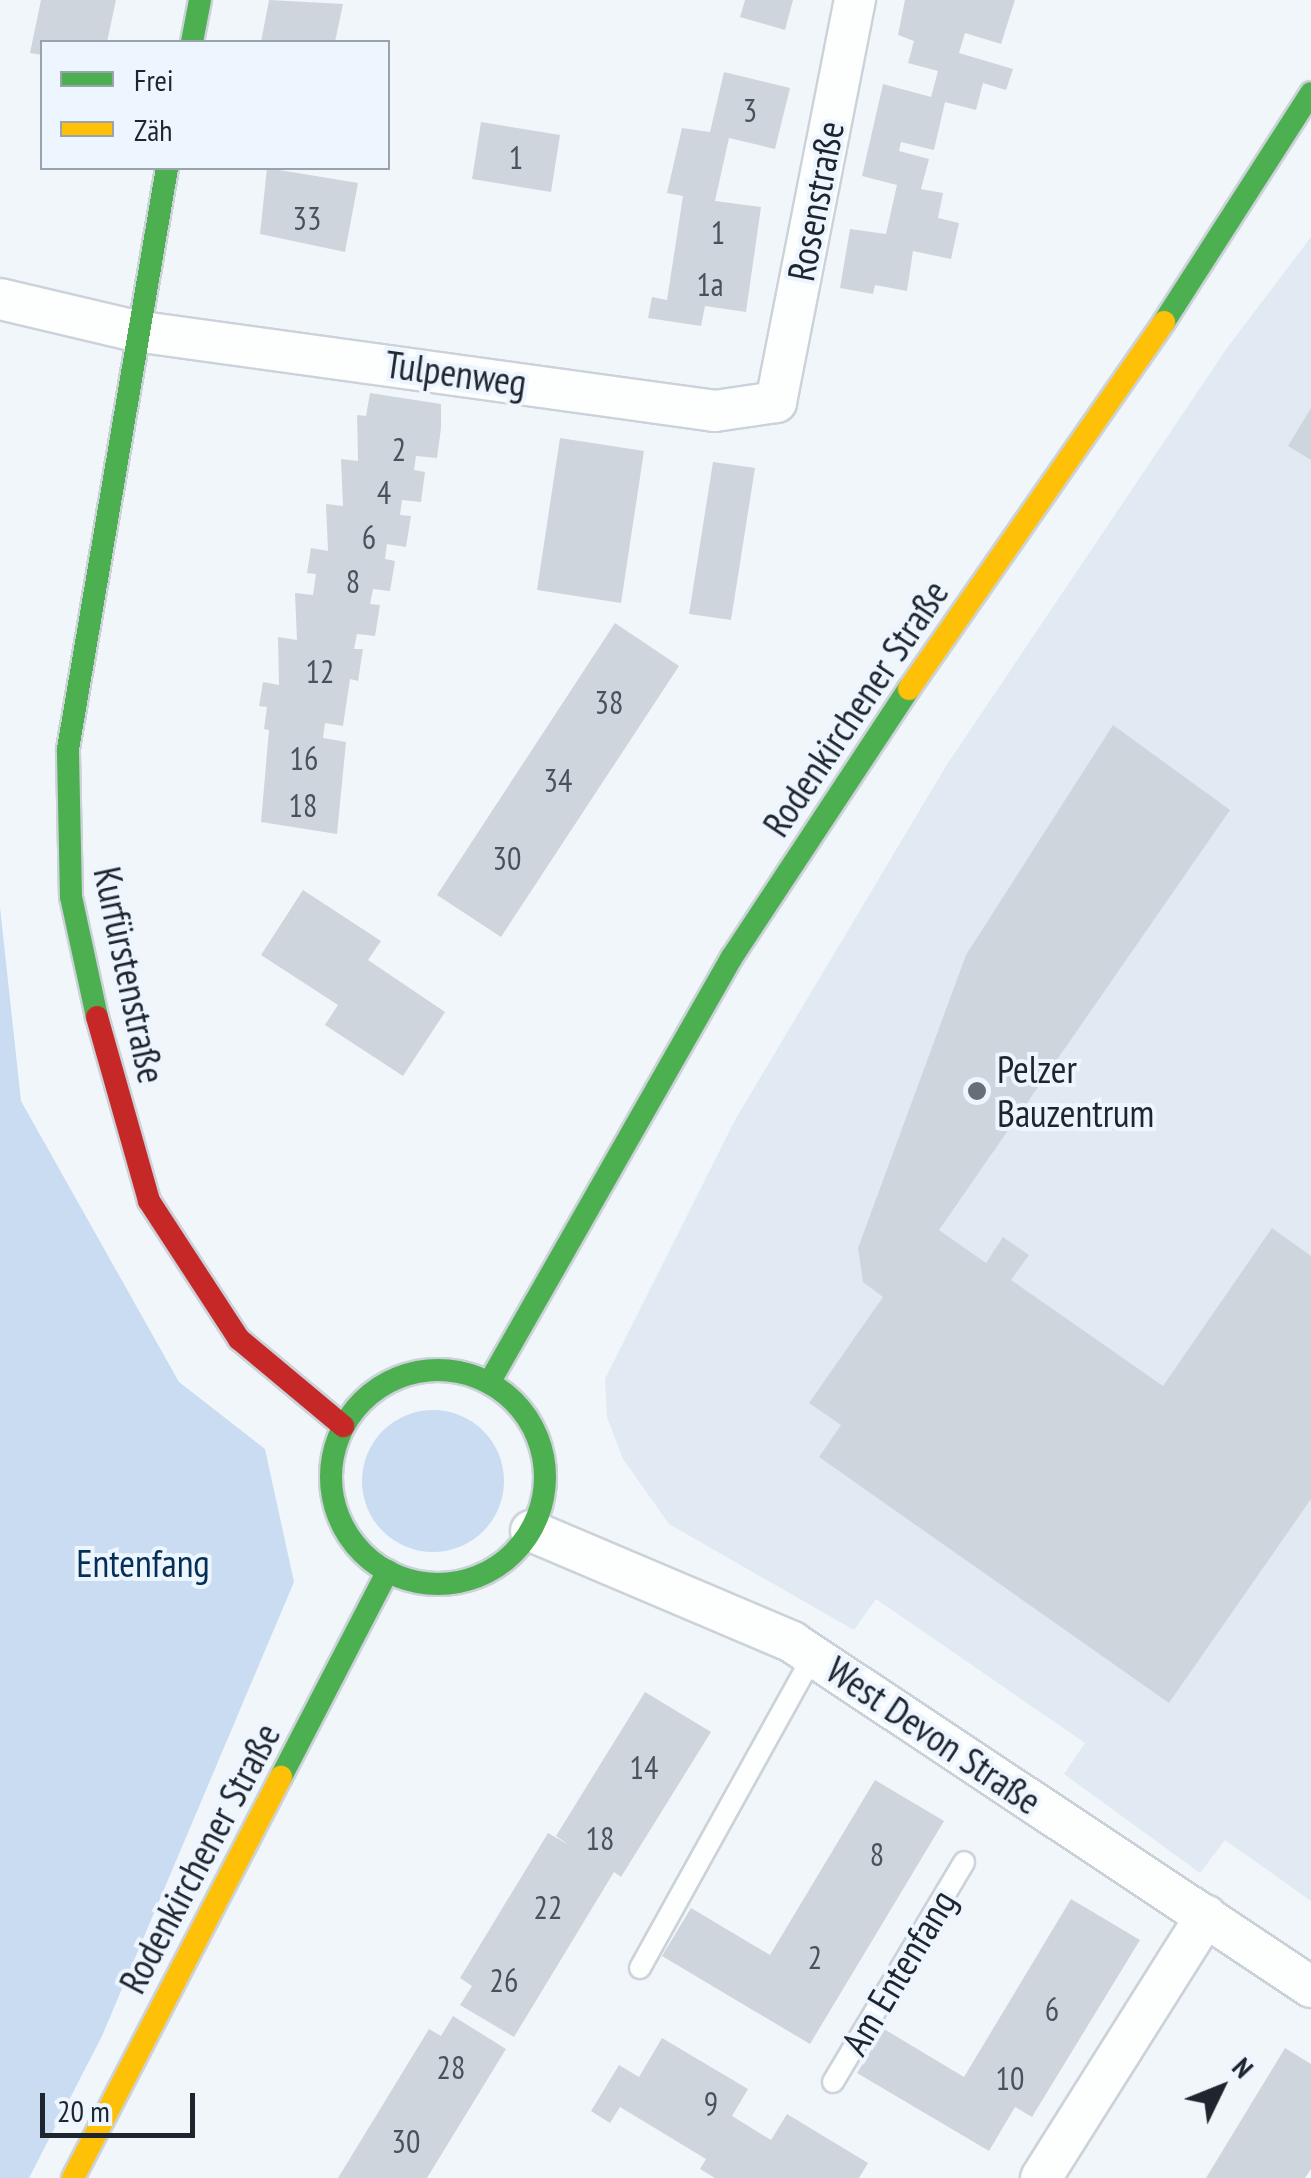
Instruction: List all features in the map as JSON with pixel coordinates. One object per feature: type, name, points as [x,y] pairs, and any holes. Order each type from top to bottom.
[{"type":"main road","points":[[192,40],[200,0]]},
{"type":"main road","name":"Rodenkirchener Straße","points":[[489,1383],[732,957],[969,599],[1147,348],[1311,93]]},
{"type":"main road","name":"Kurfürstenstraße","points":[[167,170],[134,331],[68,749],[70,897],[106,1056],[149,1201],[238,1339],[344,1426]]},
{"type":"main road","points":[[454,1371],[489,1383],[528,1419],[542,1453],[544,1490],[531,1530],[507,1559],[475,1578],[437,1584],[388,1572],[357,1546],[338,1513],[331,1473],[344,1426],[379,1388],[413,1373],[454,1371]]},
{"type":"main road","name":"Rodenkirchener Straße","points":[[72,2178],[388,1572]]},
{"type":"street","name":"Rosenstraße","points":[[776,402],[855,0]]},
{"type":"street","name":"Tulpenweg","points":[[0,299],[134,331],[715,411],[776,402]]},
{"type":"street","name":"West Devon Straße","points":[[531,1530],[813,1656],[1311,1987]]},
{"type":"street","points":[[1040,2178],[1206,1916]]},
{"type":"lane","points":[[640,1968],[813,1656]]},
{"type":"lane","name":"Am Entenfang","points":[[833,2082],[964,1862]]},
{"type":"shaded area","points":[[1311,237],[1311,1901],[1225,1840],[1200,1873],[1064,1774],[1085,1743],[876,1599],[854,1630],[669,1524],[623,1459],[607,1417],[605,1379],[735,1120],[946,766],[1227,348]]},
{"type":"green space","name":"Entenfang","points":[[0,907],[21,1101],[179,1382],[265,1449],[294,1582],[102,2036],[29,2178],[0,2178]]},
{"type":"green space","points":[[433,1410],[460,1416],[483,1431],[498,1454],[504,1481],[498,1508],[483,1531],[460,1546],[433,1552],[406,1546],[383,1531],[368,1508],[362,1481],[368,1454],[383,1431],[406,1416]]},
{"type":"building","points":[[41,0],[116,0],[107,40],[40,40],[40,55],[30,53]]},
{"type":"building","points":[[269,0],[343,4],[335,40],[261,40]]},
{"type":"building","points":[[745,0],[793,0],[785,30],[740,17]]},
{"type":"building","points":[[905,0],[1015,0],[1001,44],[965,33],[959,53],[1013,69],[1006,90],[983,83],[976,110],[945,102],[934,150],[901,142],[899,151],[929,159],[921,189],[943,193],[938,218],[959,223],[951,259],[913,251],[907,291],[875,285],[873,294],[840,288],[850,229],[886,234],[897,185],[862,176],[883,84],[931,97],[938,71],[908,63],[914,41],[898,35]]},
{"type":"building","points":[[724,72],[790,88],[775,149],[729,138],[715,201],[761,207],[746,312],[705,306],[701,326],[648,318],[652,297],[667,300],[683,196],[667,193],[682,128],[710,132]]},
{"type":"building","points":[[481,122],[560,135],[551,192],[472,179]]},
{"type":"building","points":[[267,170],[358,183],[345,252],[260,234]]},
{"type":"building","points":[[370,393],[441,404],[437,458],[416,456],[414,470],[425,472],[421,502],[402,500],[400,515],[411,516],[406,547],[387,544],[385,559],[395,561],[390,591],[373,589],[370,604],[380,605],[375,636],[357,634],[354,649],[363,649],[358,681],[350,679],[343,726],[325,723],[323,738],[346,742],[337,834],[261,822],[269,730],[264,729],[267,707],[259,706],[263,682],[279,685],[278,637],[297,640],[295,593],[313,595],[316,574],[307,573],[311,548],[328,551],[326,504],[343,506],[341,459],[358,461],[357,415],[366,416]]},
{"type":"building","points":[[1311,408],[1311,460],[1288,446]]},
{"type":"building","points":[[560,438],[644,451],[621,603],[537,590]]},
{"type":"building","points":[[713,462],[755,468],[731,620],[689,614]]},
{"type":"building","points":[[615,623],[679,666],[501,937],[437,895]]},
{"type":"building","name":"Pelzer Bauzentrum","points":[[1113,725],[1230,810],[939,1230],[986,1263],[1003,1237],[1029,1255],[1011,1280],[1163,1386],[1272,1228],[1311,1256],[1311,1499],[1169,1703],[819,1457],[841,1425],[809,1403],[883,1297],[863,1282],[858,1248],[966,955]]},
{"type":"building","points":[[303,890],[381,941],[368,960],[445,1012],[403,1076],[325,1025],[338,1005],[261,955]]},
{"type":"building","points":[[645,1692],[711,1732],[621,1877],[614,1872],[514,2037],[460,2005],[472,1986],[460,1978],[548,1833],[569,1845],[556,1836]]},
{"type":"building","points":[[875,1780],[944,1821],[810,2044],[662,1956],[691,1908],[770,1955]]},
{"type":"building","points":[[1071,1899],[1140,1940],[1032,2117],[1015,2107],[989,2151],[857,2073],[884,2029],[964,2077]]},
{"type":"building","points":[[453,2016],[506,2049],[427,2178],[338,2178],[429,2029],[441,2036]]},
{"type":"building","points":[[662,2038],[748,2089],[732,2116],[771,2140],[787,2114],[868,2163],[859,2178],[715,2178],[700,2169],[706,2159],[620,2107],[610,2123],[591,2111],[619,2065],[639,2077]]},
{"type":"building","points":[[1285,2048],[1311,2064],[1311,2169],[1305,2178],[1206,2178]]},
{"type":"traffic: fast","points":[[192,40],[200,0]]},
{"type":"traffic: fast","points":[[1164,322],[1311,93]]},
{"type":"traffic: fast","points":[[97,1017],[71,897],[68,749],[167,170]]},
{"type":"traffic: fast","points":[[489,1383],[732,957],[909,689]]},
{"type":"traffic: fast","points":[[438,1370],[479,1378],[514,1401],[537,1436],[545,1477],[537,1518],[514,1553],[479,1576],[438,1584],[397,1576],[362,1553],[339,1518],[331,1477],[339,1436],[362,1401],[397,1378],[438,1370]]},
{"type":"traffic: fast","points":[[281,1777],[388,1571]]},
{"type":"traffic: slow","points":[[909,689],[1164,322]]},
{"type":"traffic: slow","points":[[73,2178],[281,1777]]},
{"type":"traffic: jam","points":[[97,1017],[149,1201],[239,1339],[343,1426]]},
{"type":"place","name":"Pelzer Bauzentrum","points":[[977,1091]]}]
